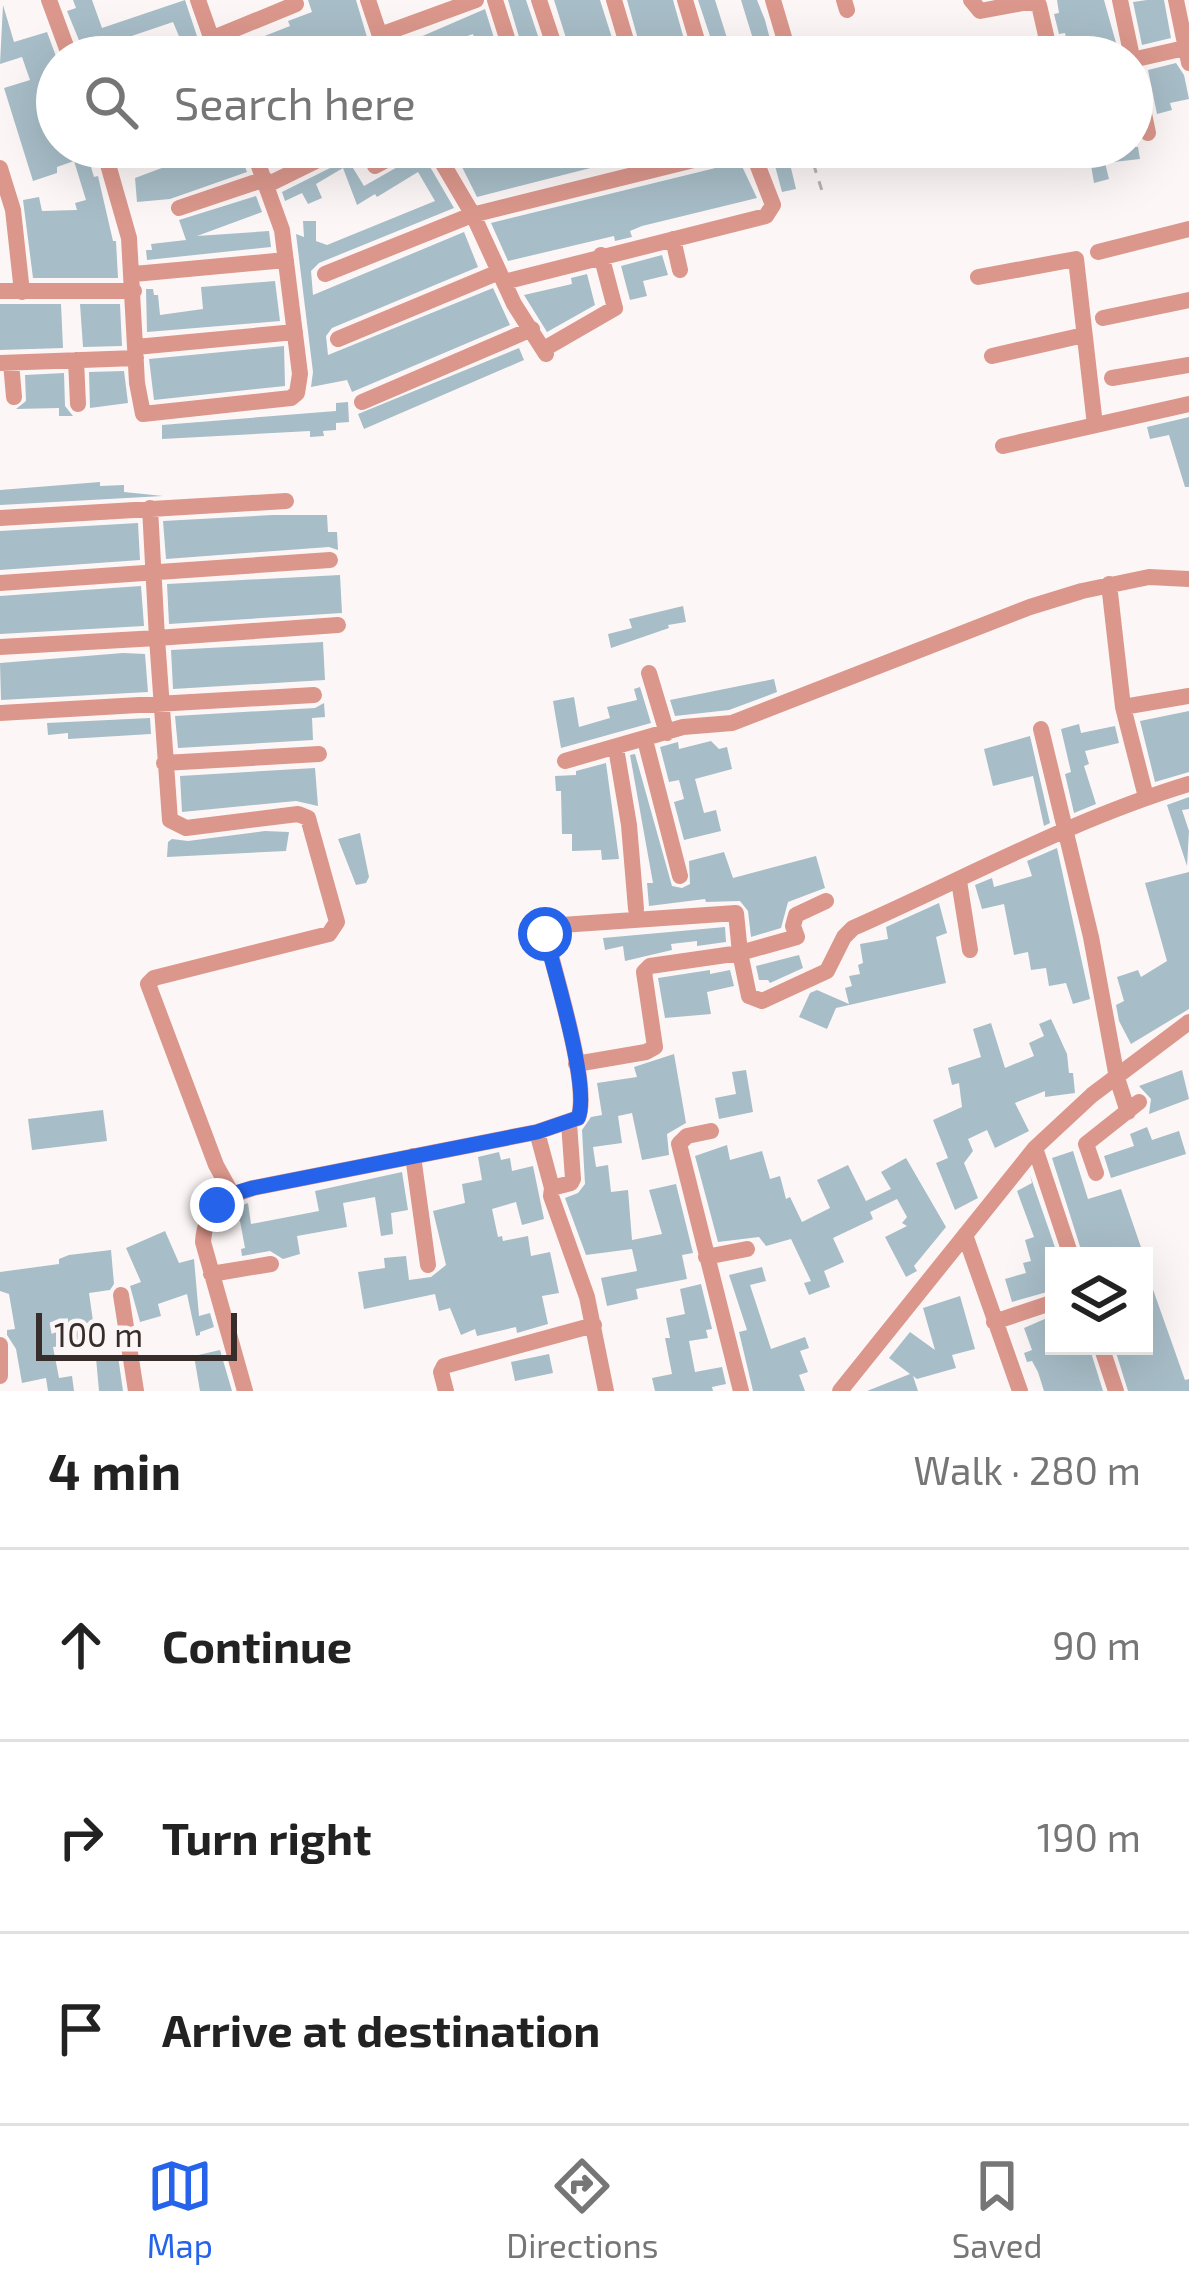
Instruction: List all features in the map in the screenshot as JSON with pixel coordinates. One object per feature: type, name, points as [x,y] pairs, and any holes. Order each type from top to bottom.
[{"type":"street","points":[[49,0],[62,36]]},
{"type":"street","points":[[198,0],[210,36]]},
{"type":"street","points":[[368,0],[380,35],[468,1]]},
{"type":"street","points":[[495,0],[506,36]]},
{"type":"street","points":[[539,0],[551,36]]},
{"type":"street","points":[[614,0],[625,36]]},
{"type":"street","points":[[685,0],[696,36]]},
{"type":"street","points":[[773,0],[784,36]]},
{"type":"street","points":[[971,0],[983,11],[1028,2],[1039,5],[1047,36]]},
{"type":"street","points":[[1120,0],[1128,36]]},
{"type":"street","points":[[1153,57],[1188,53],[1176,0]]},
{"type":"street","points":[[218,36],[296,4]]},
{"type":"street","points":[[0,168],[13,210],[22,292]]},
{"type":"street","points":[[110,168],[124,212],[134,283],[143,414],[291,398],[300,385],[281,230],[260,168]]},
{"type":"street","points":[[179,208],[298,168]]},
{"type":"street","points":[[445,168],[545,352],[615,308],[601,255]]},
{"type":"street","points":[[326,274],[472,214],[658,168]]},
{"type":"street","points":[[338,339],[501,277],[775,216],[758,168]]},
{"type":"street","points":[[1098,251],[1189,230]]},
{"type":"street","points":[[673,239],[680,271]]},
{"type":"street","points":[[978,277],[1076,259],[1095,425]]},
{"type":"street","points":[[0,291],[134,283],[286,260]]},
{"type":"street","points":[[1103,318],[1189,300]]},
{"type":"street","points":[[362,402],[532,329]]},
{"type":"street","points":[[14,397],[5,363],[76,360],[295,332]]},
{"type":"street","points":[[992,356],[1084,335]]},
{"type":"street","points":[[76,360],[78,404]]},
{"type":"street","points":[[1112,378],[1189,365]]},
{"type":"street","points":[[1003,446],[1189,404]]},
{"type":"street","points":[[0,518],[286,501]]},
{"type":"street","points":[[149,508],[168,814],[179,827],[298,814],[308,818],[336,914],[336,927],[329,934],[154,978],[148,984],[216,1165],[232,1194]]},
{"type":"street","points":[[0,583],[330,560]]},
{"type":"street","points":[[565,761],[683,727],[732,723],[1030,607],[1109,584],[1149,577],[1189,579]]},
{"type":"street","points":[[1109,584],[1123,707],[1146,797]]},
{"type":"street","points":[[0,647],[338,625]]},
{"type":"street","points":[[649,673],[668,734]]},
{"type":"street","points":[[0,712],[314,695]]},
{"type":"street","points":[[1123,707],[1189,696]]},
{"type":"street","points":[[1041,730],[1067,830],[1117,1078],[1134,1107],[1086,1144],[1096,1173]]},
{"type":"street","points":[[645,740],[680,876]]},
{"type":"street","points":[[616,748],[636,909]]},
{"type":"street","points":[[164,763],[319,754]]},
{"type":"street","points":[[245,1391],[203,1242],[206,1221],[217,1205],[232,1194],[537,1132],[578,1118],[582,1108],[576,1064],[545,934],[547,926],[736,913],[749,996],[762,1001],[826,971],[853,928],[1067,830],[1189,784]]},
{"type":"street","points":[[959,881],[970,950]]},
{"type":"street","points":[[576,1064],[646,1052],[655,1046],[643,984],[650,966],[740,953],[797,937],[796,915],[826,901]]},
{"type":"street","points":[[840,1391],[1035,1148],[1092,1095],[1185,1028]]},
{"type":"street","points":[[552,1188],[573,1179],[569,1123]]},
{"type":"street","points":[[711,1131],[687,1136],[679,1144],[741,1391]]},
{"type":"street","points":[[537,1132],[558,1223],[594,1325],[606,1391]]},
{"type":"street","points":[[1035,1148],[1068,1247]]},
{"type":"street","points":[[413,1156],[428,1265]]},
{"type":"street","points":[[965,1234],[1020,1391]]},
{"type":"street","points":[[706,1257],[747,1249]]},
{"type":"street","points":[[211,1274],[272,1264]]},
{"type":"street","points":[[121,1295],[136,1391]]},
{"type":"street","points":[[994,1322],[1045,1305]]},
{"type":"street","points":[[446,1391],[444,1366],[594,1325]]},
{"type":"street","points":[[0,1346],[0,1376]]},
{"type":"street","points":[[1104,1355],[1116,1391]]},
{"type":"path","points":[[815,168],[824,197]]},
{"type":"building","points":[[73,0],[92,0],[102,28],[185,0],[197,36],[179,36],[173,22],[132,36],[77,36],[67,11],[76,8]]},
{"type":"building","points":[[308,0],[356,0],[367,36],[265,36],[312,12]]},
{"type":"building","points":[[508,0],[526,0],[538,36],[519,36]]},
{"type":"building","points":[[554,0],[600,0],[611,36],[565,36]]},
{"type":"building","points":[[627,0],[673,0],[683,36],[637,36]]},
{"type":"building","points":[[698,0],[715,0],[726,36],[710,36]]},
{"type":"building","points":[[741,0],[757,0],[769,36],[752,36]]},
{"type":"building","points":[[1057,0],[1104,0],[1114,36],[1059,34],[1054,14],[1059,13]]},
{"type":"building","points":[[1164,0],[1171,38],[1153,42],[1153,36],[1140,36],[1133,2]]},
{"type":"building","points":[[3,5],[14,42],[47,32],[48,36],[36,36],[36,168],[57,168],[57,173],[33,181],[4,88],[30,80],[22,57],[0,64]]},
{"type":"building","points":[[485,9],[493,36],[473,34],[423,36]]},
{"type":"building","points":[[1176,63],[1189,99],[1170,103],[1172,110],[1157,114],[1153,69]]},
{"type":"building","points":[[76,168],[91,168],[94,177],[98,176],[116,241],[118,278],[33,278],[23,200],[39,197],[42,211],[77,210],[75,203],[86,200]]},
{"type":"building","points":[[162,168],[246,168],[247,172],[170,199],[137,202],[135,178]]},
{"type":"building","points":[[330,168],[343,168],[316,184],[322,198],[308,204],[302,193],[285,201],[282,192]]},
{"type":"building","points":[[343,168],[353,168],[364,186],[396,168],[431,168],[454,208],[319,263],[311,271],[313,295],[464,232],[478,267],[332,328],[326,336],[328,355],[493,288],[510,325],[352,392],[347,380],[311,387],[296,234],[304,237],[303,221],[316,221],[316,241],[327,245],[435,201],[418,172],[357,205]]},
{"type":"building","points":[[462,168],[591,168],[477,197]]},
{"type":"building","points":[[716,168],[743,168],[757,198],[642,226],[630,231],[632,237],[615,241],[614,236],[508,261],[491,223]]},
{"type":"building","points":[[776,168],[791,168],[796,189],[782,192]]},
{"type":"building","points":[[1092,168],[1106,168],[1109,179],[1094,183]]},
{"type":"building","points":[[256,196],[262,212],[197,236],[269,231],[271,247],[147,260],[151,244],[186,240],[179,220]]},
{"type":"building","points":[[662,255],[668,275],[643,281],[647,296],[630,300],[621,266]]},
{"type":"building","points":[[587,274],[595,305],[547,332],[524,295],[572,284],[571,278]]},
{"type":"building","points":[[275,281],[280,321],[147,332],[146,289],[158,295],[160,315],[203,309],[201,287]]},
{"type":"building","points":[[0,304],[61,304],[63,348],[0,350]]},
{"type":"building","points":[[80,304],[120,304],[122,346],[83,347]]},
{"type":"building","points":[[284,346],[285,386],[154,400],[149,359]]},
{"type":"building","points":[[519,348],[524,360],[364,429],[358,414]]},
{"type":"building","points":[[124,371],[128,403],[90,408],[89,372]]},
{"type":"building","points":[[64,373],[65,406],[73,416],[59,416],[59,408],[16,409],[26,401],[25,375]]},
{"type":"building","points":[[348,402],[349,422],[336,423],[336,430],[323,431],[324,436],[310,437],[310,431],[162,439],[162,425],[336,411],[336,403]]},
{"type":"building","points":[[1189,417],[1189,487],[1185,487],[1169,435],[1150,439],[1147,427]]},
{"type":"building","points":[[100,482],[100,486],[124,485],[124,492],[163,496],[0,505],[0,490]]},
{"type":"building","points":[[327,515],[328,532],[337,532],[338,550],[166,559],[163,521]]},
{"type":"building","points":[[138,523],[140,560],[0,570],[0,531]]},
{"type":"building","points":[[340,575],[342,613],[169,624],[167,584]]},
{"type":"building","points":[[141,586],[144,626],[0,634],[0,596]]},
{"type":"building","points":[[683,606],[686,622],[611,648],[608,634],[632,628],[629,619]]},
{"type":"building","points":[[323,642],[325,680],[173,689],[171,650]]},
{"type":"building","points":[[145,654],[148,692],[1,700],[0,663]]},
{"type":"building","points":[[774,679],[777,692],[729,710],[675,716],[670,700]]},
{"type":"building","points":[[640,687],[651,723],[561,748],[553,701],[574,697],[579,727],[610,718],[607,707],[637,700],[634,689]]},
{"type":"building","points":[[324,703],[325,717],[312,718],[313,740],[178,748],[175,716],[315,708]]},
{"type":"building","points":[[1189,711],[1189,772],[1155,782],[1140,721]]},
{"type":"building","points":[[150,718],[151,734],[68,739],[68,733],[48,735],[47,723]]},
{"type":"building","points":[[1079,724],[1081,733],[1115,726],[1119,743],[1085,751],[1089,764],[1084,766],[1096,804],[1074,813],[1061,729]]},
{"type":"building","points":[[1030,736],[1050,823],[1044,826],[1033,776],[993,786],[984,749]]},
{"type":"building","points":[[711,741],[719,749],[727,747],[732,769],[695,779],[704,813],[716,810],[721,831],[684,840],[674,802],[684,799],[679,780],[669,782],[660,747],[678,742],[679,749]]},
{"type":"building","points":[[635,754],[672,886],[690,884],[689,861],[724,852],[733,878],[816,856],[825,888],[788,902],[781,928],[751,937],[748,911],[740,901],[705,899],[649,906],[647,883],[653,883],[630,755]]},
{"type":"building","points":[[606,763],[619,859],[602,860],[601,850],[572,851],[572,834],[562,834],[561,791],[556,791],[555,776],[576,775],[576,771]]},
{"type":"building","points":[[315,768],[318,806],[296,801],[182,812],[180,776]]},
{"type":"building","points":[[1189,797],[1189,809],[1182,810],[1189,831],[1187,866],[1167,805]]},
{"type":"building","points":[[289,832],[286,851],[167,857],[172,839]]},
{"type":"building","points":[[360,833],[369,877],[356,885],[338,839]]},
{"type":"building","points":[[1057,848],[1090,999],[1073,1004],[1066,983],[1049,986],[1046,968],[1031,970],[1028,952],[1014,955],[1004,904],[982,909],[975,885],[992,878],[994,887],[1032,876],[1027,861]]},
{"type":"building","points":[[1189,872],[1189,1009],[1131,1044],[1119,1021],[1116,1005],[1124,1001],[1117,977],[1138,970],[1141,977],[1167,961],[1145,883]]},
{"type":"building","points":[[939,903],[947,933],[936,937],[946,983],[836,1008],[827,1029],[799,1017],[810,993],[817,990],[849,1004],[845,988],[852,986],[849,976],[860,974],[860,944],[888,939],[886,927]]},
{"type":"building","points":[[725,927],[726,942],[671,944],[672,950],[625,961],[623,946],[605,950],[603,938]]},
{"type":"building","points":[[799,955],[803,968],[770,983],[759,980],[756,966]]},
{"type":"building","points":[[710,970],[710,974],[730,970],[734,986],[707,992],[711,1014],[665,1018],[658,978]]},
{"type":"building","points":[[1051,1019],[1067,1054],[1075,1093],[1045,1097],[1045,1091],[1015,1103],[1029,1131],[995,1148],[987,1130],[968,1139],[973,1151],[964,1163],[978,1198],[955,1210],[936,1163],[948,1158],[933,1120],[962,1107],[959,1083],[952,1085],[948,1068],[981,1057],[973,1029],[991,1023],[1005,1068],[1034,1056],[1029,1043],[1044,1036],[1039,1024]]},
{"type":"building","points":[[674,1054],[686,1123],[667,1134],[669,1155],[642,1160],[632,1113],[618,1116],[622,1143],[593,1147],[596,1167],[608,1165],[611,1192],[628,1190],[632,1240],[662,1234],[649,1190],[676,1184],[693,1253],[682,1255],[687,1279],[636,1289],[638,1299],[607,1306],[601,1278],[637,1271],[632,1249],[586,1255],[565,1198],[585,1184],[582,1130],[591,1117],[602,1115],[597,1083],[637,1077],[634,1067]]},
{"type":"building","points":[[746,1070],[753,1112],[719,1119],[715,1098],[736,1094],[732,1072]]},
{"type":"building","points":[[1182,1070],[1189,1099],[1149,1114],[1151,1099],[1139,1086]]},
{"type":"building","points":[[103,1110],[107,1141],[32,1150],[28,1119]]},
{"type":"building","points":[[1147,1127],[1152,1140],[1179,1131],[1186,1154],[1111,1178],[1104,1156],[1134,1146],[1130,1134]]},
{"type":"building","points":[[727,1145],[730,1160],[762,1151],[770,1179],[780,1176],[786,1199],[790,1197],[802,1222],[830,1208],[817,1180],[848,1165],[866,1201],[891,1189],[881,1172],[906,1158],[946,1227],[914,1266],[917,1271],[906,1277],[885,1237],[907,1226],[902,1223],[907,1217],[897,1199],[870,1212],[873,1219],[833,1238],[844,1262],[824,1271],[830,1287],[809,1295],[804,1283],[811,1281],[791,1239],[766,1246],[759,1237],[718,1242],[695,1156]]},
{"type":"building","points":[[1073,1151],[1088,1199],[1121,1189],[1141,1247],[1080,1247],[1052,1158]]},
{"type":"building","points":[[499,1152],[501,1160],[510,1158],[512,1171],[533,1166],[544,1219],[522,1225],[516,1202],[492,1209],[503,1241],[528,1236],[531,1256],[550,1252],[559,1293],[542,1296],[548,1324],[517,1333],[516,1327],[477,1336],[475,1329],[461,1335],[450,1308],[439,1311],[435,1294],[364,1309],[358,1272],[385,1268],[384,1258],[406,1256],[409,1280],[431,1277],[446,1265],[433,1211],[465,1203],[462,1184],[482,1180],[478,1157]]},
{"type":"building","points":[[402,1172],[408,1210],[391,1213],[393,1234],[381,1236],[375,1197],[343,1203],[347,1227],[297,1236],[300,1254],[283,1259],[270,1251],[242,1256],[240,1221],[234,1221],[233,1210],[238,1207],[248,1203],[251,1224],[319,1211],[315,1191]]},
{"type":"building","points":[[1030,1175],[1055,1247],[1045,1247],[1045,1293],[1012,1302],[1005,1279],[1026,1273],[1023,1263],[1031,1261],[1025,1240],[1034,1237],[1017,1191],[1032,1183]]},
{"type":"building","points":[[165,1231],[179,1263],[194,1259],[199,1316],[210,1313],[214,1327],[200,1335],[196,1336],[187,1294],[158,1304],[161,1316],[140,1322],[130,1286],[141,1282],[126,1248]]},
{"type":"building","points":[[111,1250],[114,1284],[110,1290],[89,1293],[96,1342],[53,1347],[59,1378],[72,1376],[74,1391],[48,1391],[46,1378],[22,1383],[16,1349],[7,1335],[7,1330],[15,1329],[9,1294],[0,1291],[0,1272],[59,1264],[59,1259],[69,1255]]},
{"type":"building","points":[[762,1267],[766,1281],[750,1285],[771,1349],[805,1337],[809,1348],[800,1351],[808,1372],[799,1375],[805,1391],[753,1391],[739,1332],[747,1330],[729,1275]]},
{"type":"building","points":[[701,1284],[712,1329],[706,1330],[708,1338],[689,1341],[695,1372],[722,1367],[726,1384],[712,1387],[713,1391],[655,1391],[652,1378],[672,1374],[666,1318],[685,1314],[680,1289]]},
{"type":"building","points":[[1153,1289],[1185,1380],[1189,1379],[1189,1391],[1128,1391],[1117,1355],[1153,1355]]},
{"type":"building","points":[[960,1296],[975,1349],[952,1355],[956,1368],[917,1379],[913,1376],[918,1391],[867,1391],[910,1374],[889,1358],[910,1332],[935,1350],[923,1308]]},
{"type":"building","points":[[1045,1319],[1045,1355],[1092,1355],[1103,1391],[1044,1391],[1024,1353],[1032,1350],[1024,1328]]},
{"type":"building","points":[[220,1350],[232,1391],[200,1391],[194,1356]]},
{"type":"building","points":[[549,1354],[553,1373],[515,1381],[511,1362]]},
{"type":"building","points":[[118,1356],[123,1391],[99,1391],[96,1358]]},
{"type":"route","points":[[217,1205],[253,1188],[537,1132],[578,1118],[582,1108],[576,1064],[545,934]]}]
